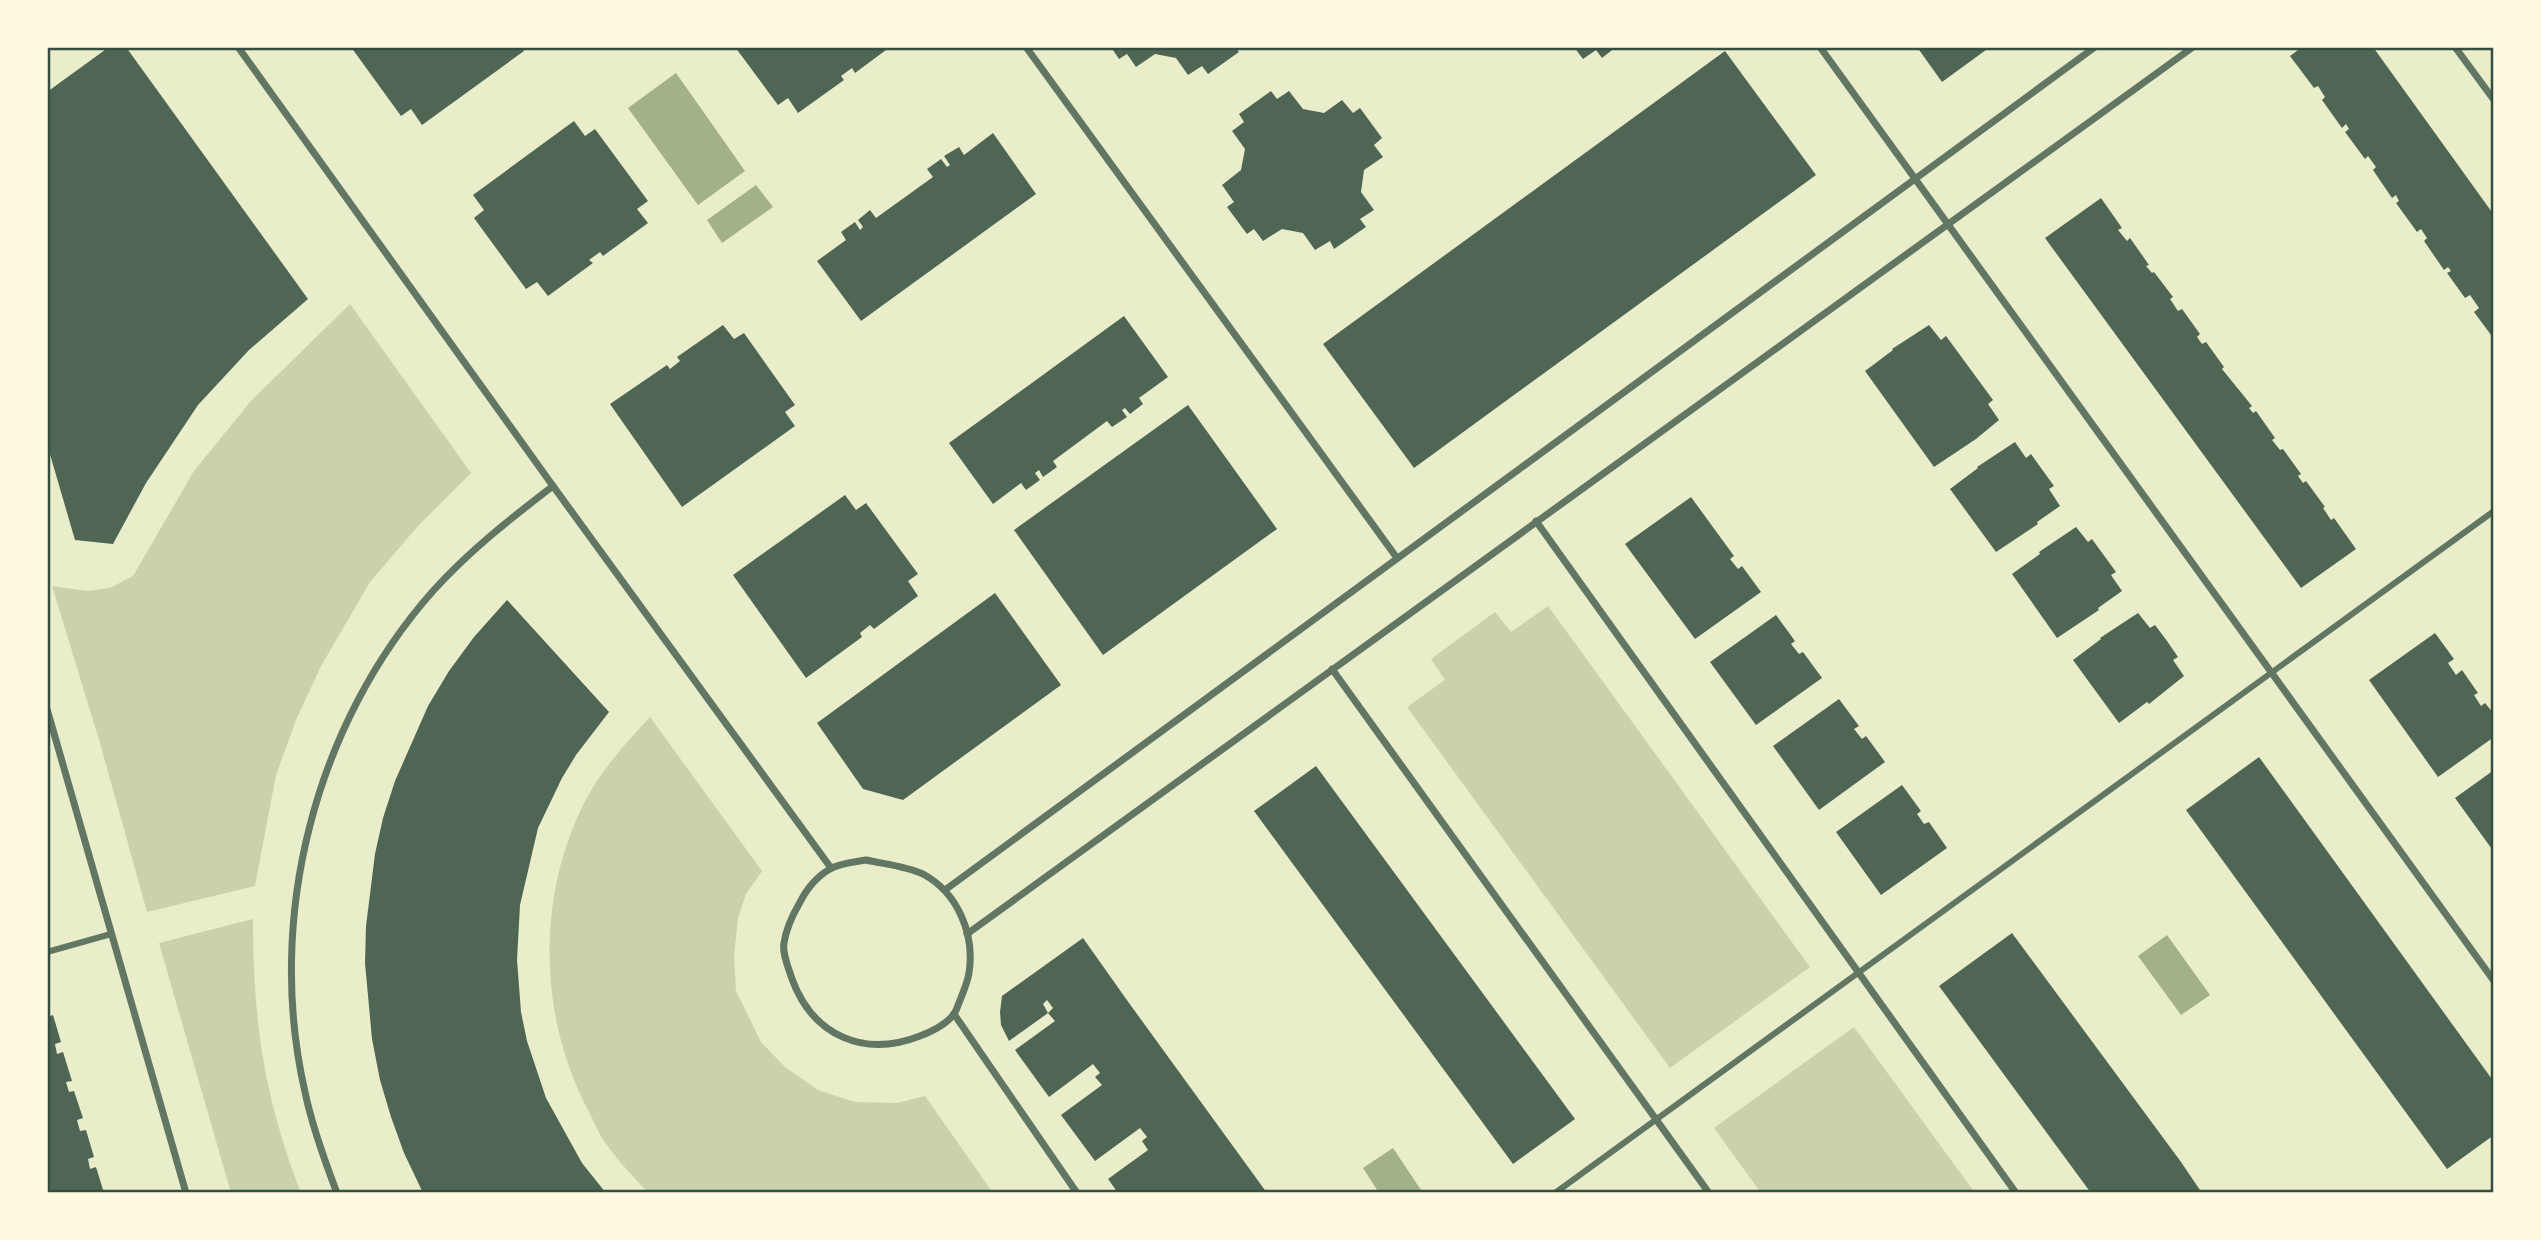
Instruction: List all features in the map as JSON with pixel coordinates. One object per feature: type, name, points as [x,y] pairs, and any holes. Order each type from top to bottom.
[{"type":"street","points":[[238,47],[831,868]]},
{"type":"street","points":[[1026,47],[1397,558]]},
{"type":"street","points":[[1820,47],[2494,981]]},
{"type":"street","points":[[945,890],[2095,47]]},
{"type":"street","points":[[967,934],[2193,47]]},
{"type":"street","points":[[2455,47],[2494,100]]},
{"type":"street","points":[[337,1193],[318,1143],[304,1091],[296,1038],[293,998],[295,904],[309,827],[345,726],[370,679],[399,634],[432,592],[469,553],[553,486]]},
{"type":"street","points":[[1555,1193],[2494,511]]},
{"type":"street","points":[[1536,522],[2016,1193]]},
{"type":"street","points":[[1332,669],[1709,1193]]},
{"type":"street","points":[[47,709],[187,1193]]},
{"type":"street","points":[[866,860],[921,873],[945,890],[960,910],[971,956],[969,976],[954,1014],[933,1032],[891,1044],[866,1044],[841,1037],[824,1028],[799,996],[783,946],[792,916],[807,889],[831,868],[866,860]]},
{"type":"street","points":[[47,952],[111,934]]},
{"type":"street","points":[[954,1014],[1077,1193]]},
{"type":"shaded area","points":[[676,73],[745,171],[698,205],[628,108]]},
{"type":"shaded area","points":[[756,185],[773,207],[722,243],[707,220]]},
{"type":"shaded area","points":[[350,304],[471,473],[418,526],[370,582],[321,666],[296,720],[276,775],[255,886],[147,912],[100,743],[52,586],[87,591],[110,588],[133,576],[194,471],[251,401]]},
{"type":"shaded area","points":[[1548,606],[1810,967],[1670,1068],[1407,707],[1445,680],[1431,659],[1495,612],[1511,632]]},
{"type":"shaded area","points":[[650,717],[762,871],[746,894],[738,918],[734,957],[736,991],[761,1042],[785,1067],[818,1090],[855,1102],[897,1103],[925,1096],[993,1193],[648,1193],[604,1141],[572,1076],[560,1038],[553,999],[551,920],[557,880],[583,805],[605,769]]},
{"type":"shaded area","points":[[253,919],[255,992],[263,1059],[278,1124],[301,1193],[231,1193],[159,943]]},
{"type":"shaded area","points":[[2167,935],[2210,995],[2181,1015],[2138,956]]},
{"type":"shaded area","points":[[1854,1027],[1975,1193],[1761,1193],[1714,1128]]},
{"type":"shaded area","points":[[1393,1148],[1423,1193],[1379,1193],[1363,1168]]},
{"type":"building","points":[[109,47],[126,47],[308,299],[249,350],[198,405],[146,483],[113,544],[75,540],[47,444],[47,92]]},
{"type":"building","points":[[351,47],[521,47],[524,51],[422,125],[411,109],[401,116]]},
{"type":"building","points":[[735,47],[890,47],[855,73],[852,68],[841,76],[844,80],[798,113],[788,98],[778,105]]},
{"type":"building","points":[[1111,47],[1235,47],[1239,52],[1208,74],[1202,66],[1188,75],[1176,58],[1155,54],[1136,67],[1127,54],[1119,59]]},
{"type":"building","points":[[1574,47],[1616,47],[1602,58],[1596,50],[1583,59]]},
{"type":"building","points":[[1917,47],[1990,47],[1942,82]]},
{"type":"building","points":[[2302,47],[2373,47],[2494,215],[2494,333],[2491,335],[2474,312],[2479,308],[2470,295],[2465,298],[2447,273],[2451,271],[2448,267],[2444,270],[2424,241],[2427,238],[2421,229],[2417,232],[2396,203],[2399,201],[2396,195],[2392,198],[2373,170],[2376,167],[2368,156],[2365,159],[2345,132],[2349,129],[2346,124],[2342,128],[2322,100],[2325,97],[2318,86],[2314,88],[2290,56]]},
{"type":"building","points":[[1725,51],[1816,175],[1414,468],[1323,344]]},
{"type":"building","points":[[1271,91],[1277,99],[1289,91],[1303,109],[1324,113],[1342,100],[1353,113],[1360,108],[1382,138],[1374,145],[1383,157],[1364,170],[1361,192],[1374,210],[1360,219],[1366,227],[1334,249],[1330,241],[1315,250],[1303,233],[1282,229],[1263,241],[1254,229],[1247,234],[1227,207],[1234,202],[1222,185],[1241,170],[1245,149],[1232,131],[1244,122],[1239,114]]},
{"type":"building","points":[[574,121],[585,136],[595,129],[648,201],[637,209],[648,223],[603,256],[600,252],[589,260],[593,263],[548,296],[537,282],[526,289],[474,218],[484,210],[473,195]]},
{"type":"building","points":[[993,133],[1036,194],[861,321],[817,261],[846,240],[841,232],[855,222],[860,230],[863,227],[858,220],[870,210],[876,218],[933,177],[927,169],[941,159],[947,167],[950,165],[944,156],[959,147],[964,155]]},
{"type":"building","points":[[2101,198],[2122,228],[2118,230],[2127,241],[2130,238],[2149,265],[2146,266],[2173,297],[2170,299],[2178,311],[2182,309],[2200,334],[2197,337],[2202,344],[2206,342],[2224,367],[2222,369],[2252,406],[2249,408],[2253,413],[2256,411],[2275,438],[2272,440],[2280,450],[2283,449],[2301,474],[2298,476],[2303,483],[2306,481],[2331,520],[2334,518],[2356,549],[2301,588],[2045,238]]},
{"type":"building","points":[[1124,316],[1168,377],[1139,398],[1143,404],[1130,414],[1125,408],[1122,410],[1127,417],[1112,427],[1107,421],[1053,461],[1057,467],[1043,477],[1039,470],[1035,473],[1040,480],[1026,490],[1021,483],[993,504],[949,443]]},
{"type":"building","points":[[723,325],[734,339],[744,333],[795,405],[785,412],[795,426],[682,507],[610,404],[667,365],[670,369],[680,361],[677,357]]},
{"type":"building","points":[[1929,325],[1941,340],[1946,336],[1993,400],[1988,404],[1999,420],[1934,467],[1865,371],[1892,349]]},
{"type":"building","points":[[1188,405],[1277,529],[1103,655],[1014,530]]},
{"type":"building","points":[[2015,442],[2026,458],[2031,454],[2054,486],[2049,489],[2060,506],[1996,552],[1950,489]]},
{"type":"building","points":[[845,495],[856,510],[866,503],[918,574],[908,581],[918,596],[874,629],[870,625],[860,633],[862,637],[806,678],[733,575]]},
{"type":"building","points":[[1691,497],[1734,556],[1730,559],[1738,569],[1742,566],[1761,592],[1695,639],[1625,544]]},
{"type":"building","points":[[2076,527],[2088,542],[2092,539],[2116,572],[2111,575],[2122,591],[2057,638],[2012,574]]},
{"type":"building","points":[[995,593],[1061,685],[903,800],[863,789],[817,723]]},
{"type":"building","points":[[507,600],[609,712],[576,755],[538,828],[520,905],[517,960],[521,1012],[527,1041],[546,1098],[582,1163],[606,1193],[423,1193],[391,1117],[372,1039],[365,963],[366,926],[375,854],[383,818],[395,781],[428,706],[474,637]]},
{"type":"building","points":[[2138,613],[2150,628],[2155,625],[2167,641],[2178,657],[2173,660],[2184,676],[2149,704],[2147,702],[2119,723],[2073,660]]},
{"type":"building","points":[[1776,615],[1795,641],[1791,644],[1799,654],[1803,652],[1822,678],[1756,725],[1710,662]]},
{"type":"building","points":[[2435,633],[2454,659],[2448,663],[2456,675],[2462,670],[2478,693],[2474,695],[2481,706],[2485,703],[2494,714],[2494,737],[2438,777],[2369,680]]},
{"type":"building","points":[[1839,699],[1859,726],[1854,729],[1862,739],[1866,736],[1885,762],[1819,810],[1773,746]]},
{"type":"building","points":[[2259,757],[2494,1082],[2494,1135],[2447,1169],[2186,810]]},
{"type":"building","points":[[1316,766],[1575,1119],[1513,1164],[1254,811]]},
{"type":"building","points":[[2494,770],[2494,852],[2455,798]]},
{"type":"building","points":[[1902,785],[1921,811],[1917,814],[1924,824],[1929,822],[1947,848],[1881,895],[1836,832]]},
{"type":"building","points":[[2012,933],[2202,1193],[2091,1193],[1939,986]]},
{"type":"building","points":[[1083,938],[1267,1193],[1118,1193],[1108,1179],[1148,1150],[1142,1141],[1147,1137],[1140,1128],[1095,1161],[1061,1115],[1102,1085],[1095,1077],[1100,1073],[1093,1064],[1049,1097],[1015,1050],[1055,1021],[1048,1013],[1009,1041],[1001,1025],[1002,996]],"holes":[[[1047,1000],[1053,1008],[1048,1013],[1043,1004]]]},
{"type":"building","points":[[53,1015],[61,1042],[55,1044],[57,1054],[63,1052],[72,1081],[66,1082],[69,1092],[74,1091],[83,1118],[77,1120],[80,1131],[86,1130],[94,1157],[88,1159],[90,1169],[96,1167],[104,1193],[47,1193],[47,1017]]}]
